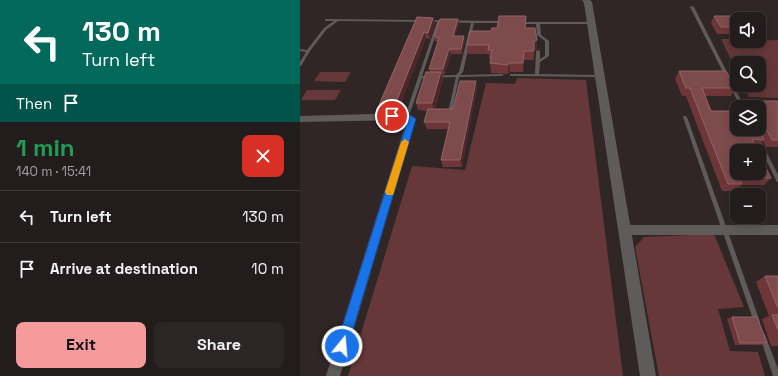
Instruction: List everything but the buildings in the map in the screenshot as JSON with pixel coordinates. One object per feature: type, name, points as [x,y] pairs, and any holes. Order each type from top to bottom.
[{"type":"street","points":[[588,1],[648,376]]},
{"type":"street","points":[[300,119],[407,116],[412,119],[333,376]]},
{"type":"street","points":[[624,230],[778,230]]},
{"type":"lane","points":[[692,7],[739,100]]},
{"type":"lane","points":[[326,20],[507,22]]},
{"type":"lane","points":[[300,65],[308,50],[325,29],[337,20]]},
{"type":"lane","points":[[407,116],[439,21]]},
{"type":"lane","points":[[450,112],[458,75],[461,72],[473,22]]},
{"type":"lane","points":[[515,22],[592,23]]},
{"type":"lane","points":[[538,23],[538,42]]},
{"type":"lane","points":[[538,62],[547,56],[547,41],[539,35]]},
{"type":"lane","points":[[300,50],[308,50]]},
{"type":"lane","points":[[537,75],[538,51]]},
{"type":"lane","points":[[420,77],[502,75]]},
{"type":"lane","points":[[511,75],[600,76]]},
{"type":"lane","points":[[685,117],[777,376]]},
{"type":"lane","points":[[756,136],[778,180]]},
{"type":"shaded area","points":[[721,39],[730,39],[730,48],[766,48],[766,40],[778,40],[778,98],[749,97],[746,92],[766,92],[766,56],[730,56],[730,58]]},
{"type":"shaded area","points":[[320,72],[351,72],[345,82],[314,81]]},
{"type":"shaded area","points":[[517,78],[586,80],[623,376],[348,376],[412,166],[465,170],[486,83],[515,84]]},
{"type":"shaded area","points":[[307,90],[341,90],[335,100],[301,100]]},
{"type":"shaded area","points":[[714,234],[744,307],[718,309],[730,351],[758,352],[765,376],[659,376],[635,247],[644,237]]},
{"type":"slow traffic","points":[[390,192],[405,142]]},
{"type":"route","points":[[342,346],[412,119],[407,116],[392,116]]}]
